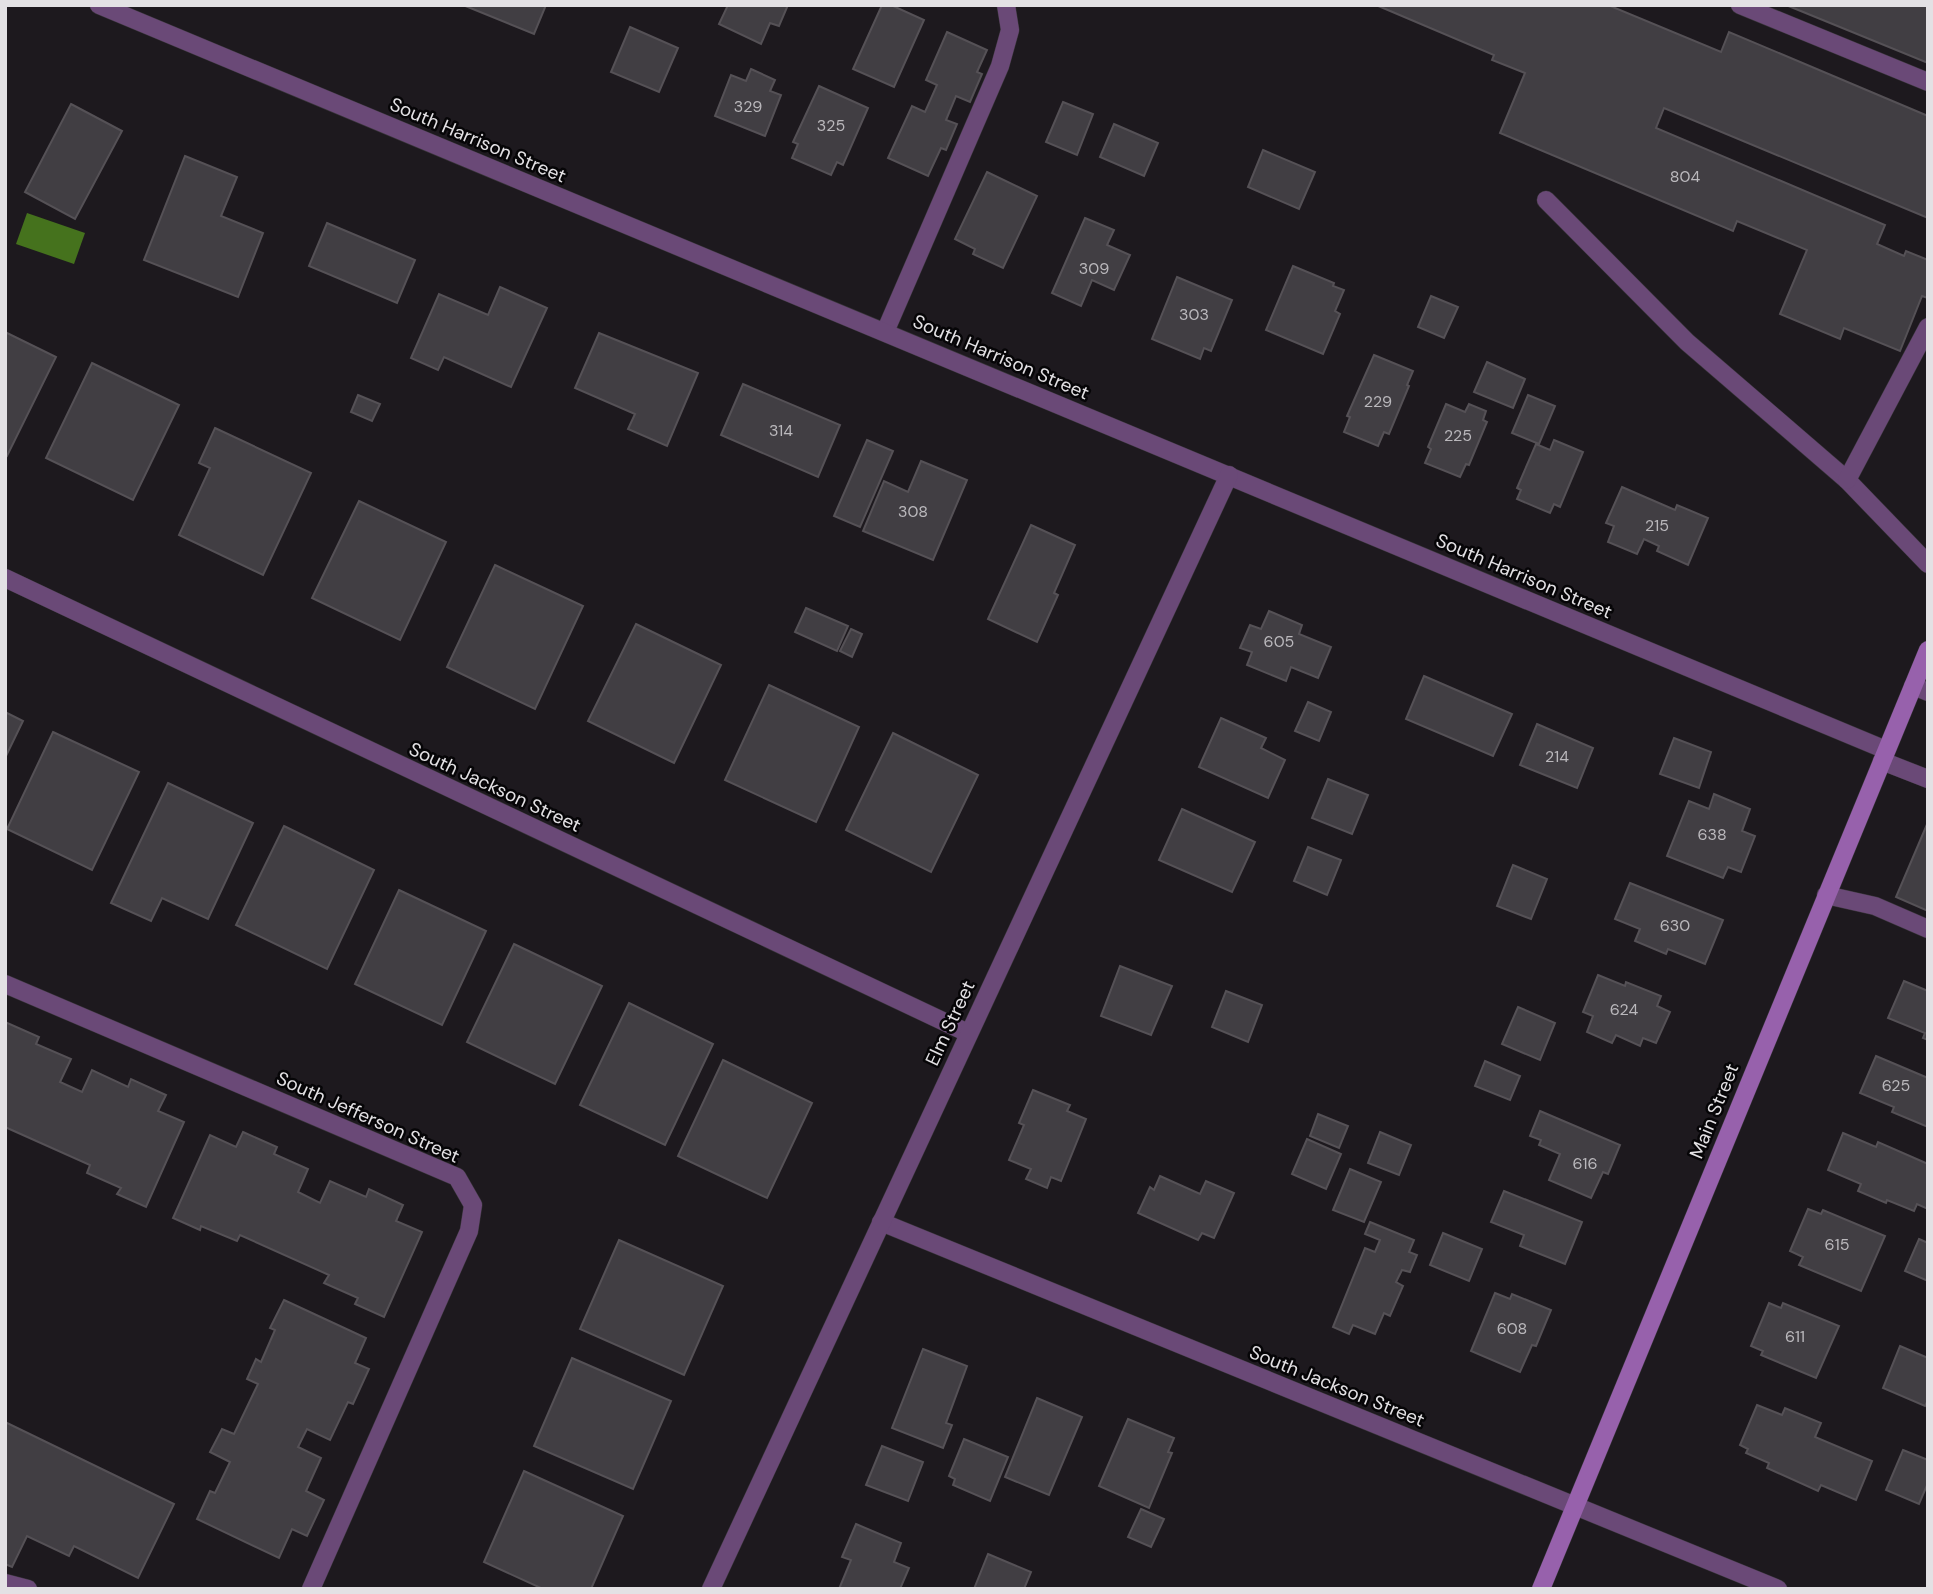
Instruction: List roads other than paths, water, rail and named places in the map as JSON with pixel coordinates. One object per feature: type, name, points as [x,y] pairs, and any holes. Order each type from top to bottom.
[{"type":"main road","name":"Main Street","points":[[1541,1589],[1884,755],[1920,689],[1928,650]]},
{"type":"street","name":"South Harrison Street","points":[[99,5],[1229,475],[1884,755],[1928,779]]},
{"type":"street","points":[[885,332],[1000,66],[1010,30],[1006,5]]},
{"type":"street","points":[[1740,5],[1928,82]]},
{"type":"street","points":[[1546,200],[1687,342],[1847,480],[1928,564]]},
{"type":"street","points":[[1847,480],[1928,327]]},
{"type":"street","name":"Elm Street","points":[[711,1589],[1229,475]]},
{"type":"street","name":"South Jackson Street","points":[[5,578],[968,1032]]},
{"type":"street","points":[[1826,895],[1875,906],[1928,929]]},
{"type":"street","name":"South Jefferson Street","points":[[5,984],[457,1177],[473,1205],[469,1231],[311,1589]]},
{"type":"street","name":"South Jackson Street","points":[[881,1222],[1778,1589]]},
{"type":"street","points":[[5,1583],[28,1589]]}]
